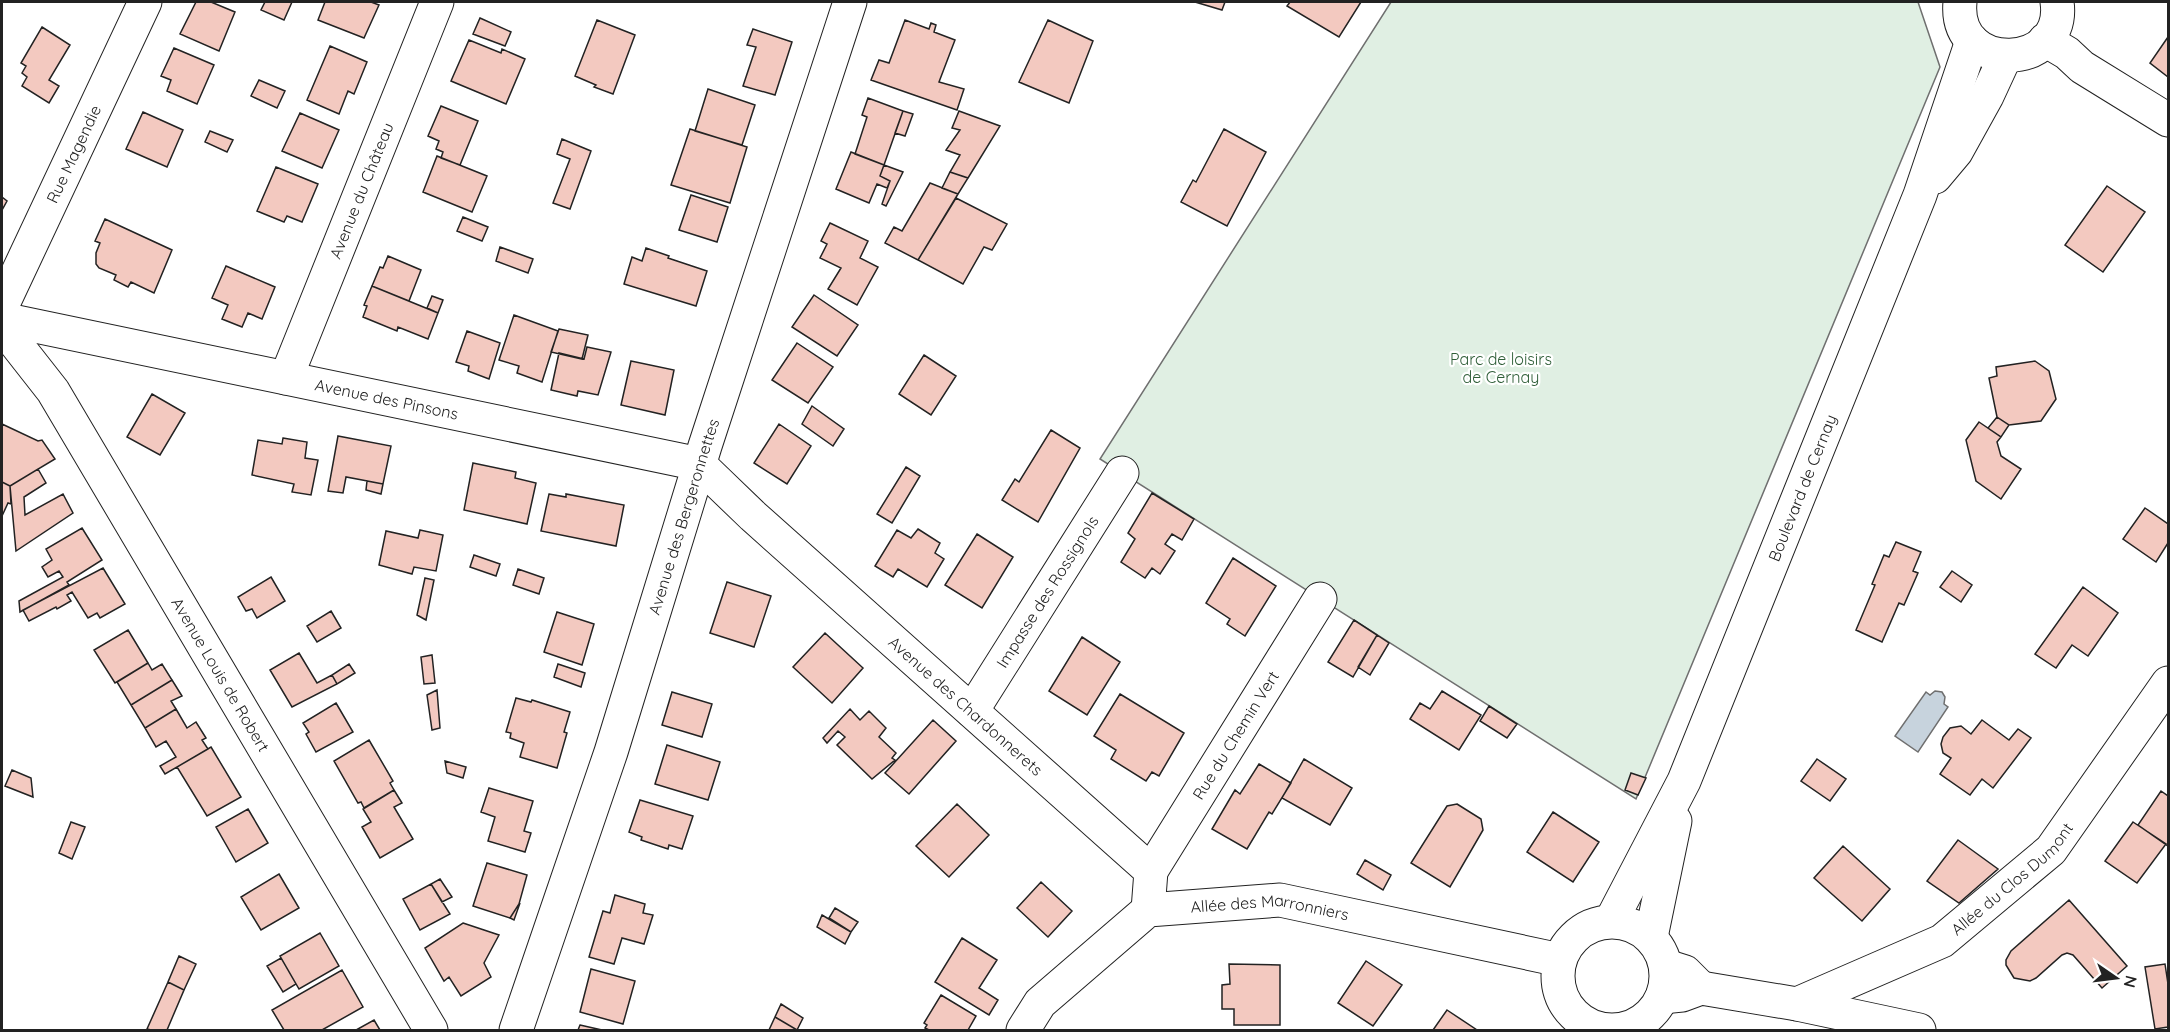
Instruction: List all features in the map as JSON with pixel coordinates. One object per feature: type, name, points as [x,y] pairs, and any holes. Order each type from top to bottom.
[{"type":"street","name":"Rue Magendie","points":[[2,306],[145,2]]},
{"type":"street","name":"Avenue du Château","points":[[286,378],[437,2]]},
{"type":"street","name":"Avenue des Bergeronnettes","points":[[516,1030],[611,752],[699,464],[850,2]]},
{"type":"street","points":[[1960,2],[1960,17],[1972,40],[1993,54],[2006,57],[2027,53],[2045,40],[2056,20],[2057,2]]},
{"type":"street","name":"Boulevard de Cernay","points":[[1611,921],[1684,781],[1920,195],[1972,40]]},
{"type":"street","points":[[2045,40],[2082,67],[2169,120]]},
{"type":"street","name":"Boulevard de Cernay","points":[[1920,195],[1956,152],[2006,57]]},
{"type":"street","name":"Avenue des Pinsons","points":[[2,319],[699,464]]},
{"type":"street","name":"Avenue Louis de Robert","points":[[2,326],[52,391],[431,1030]]},
{"type":"street","name":"Avenue des Chardonnerets","points":[[699,464],[753,516],[1151,871]]},
{"type":"street","name":"Impasse des Rossignols","points":[[972,711],[1122,473]]},
{"type":"street","name":"Rue du Chemin Vert","points":[[1151,871],[1320,598]]},
{"type":"street","name":"Allée du Clos Dumont","points":[[1797,1004],[1942,941],[2051,850],[2169,683]]},
{"type":"street","name":"Boulevard de Cernay","points":[[1651,937],[1684,781]]},
{"type":"street","points":[[1023,1030],[1040,1003],[1149,910],[1151,871]]},
{"type":"street","name":"Allée des Marronniers","points":[[1149,910],[1280,900],[1560,960]]},
{"type":"street","points":[[1611,921],[1639,928],[1651,937],[1661,950],[1664,981],[1655,1010],[1643,1021],[1629,1028],[1613,1030],[1589,1025],[1578,1018],[1566,1020],[1559,986],[1560,960],[1568,945],[1580,932],[1595,924],[1611,921]]},
{"type":"street","points":[[1664,981],[1682,995],[1701,988],[1797,1004],[1919,1030]]},
{"type":"green space","name":"Parc de loisirs de Cernay","points":[[1391,2],[1918,2],[1940,67],[1636,799],[1100,459]]},
{"type":"shaded area","points":[[1935,691],[1942,692],[1945,697],[1944,704],[1948,707],[1918,752],[1895,736],[1926,692],[1930,695]]},
{"type":"building","points":[[196,2],[211,2],[235,12],[219,51],[180,34]]},
{"type":"building","points":[[265,2],[292,2],[284,20],[261,10]]},
{"type":"building","points":[[325,2],[371,2],[379,5],[364,38],[318,20]]},
{"type":"building","points":[[1195,2],[1225,2],[1222,10]]},
{"type":"building","points":[[1290,2],[1361,2],[1339,37],[1287,6]]},
{"type":"building","points":[[480,18],[511,32],[505,46],[473,34]]},
{"type":"building","points":[[597,20],[635,35],[613,94],[594,87],[596,85],[575,76]]},
{"type":"building","points":[[905,20],[929,29],[931,23],[936,25],[934,32],[955,40],[939,82],[964,89],[957,110],[871,80],[879,60],[889,63]]},
{"type":"building","points":[[1048,20],[1093,41],[1069,103],[1019,82]]},
{"type":"building","points":[[42,27],[70,45],[49,80],[59,86],[49,103],[22,86],[27,77],[22,73],[26,66],[21,63]]},
{"type":"building","points":[[753,29],[792,42],[775,95],[743,86],[756,47],[747,45]]},
{"type":"building","points":[[2168,37],[2168,77],[2150,63]]},
{"type":"building","points":[[469,40],[501,53],[502,49],[525,59],[506,104],[451,81]]},
{"type":"building","points":[[330,46],[367,62],[354,94],[348,91],[339,114],[307,100]]},
{"type":"building","points":[[174,48],[214,65],[197,104],[167,91],[171,80],[161,76]]},
{"type":"building","points":[[259,80],[285,91],[277,108],[251,96]]},
{"type":"building","points":[[708,89],[755,105],[742,145],[695,131]]},
{"type":"building","points":[[868,98],[903,111],[884,165],[855,154],[867,117],[862,115]]},
{"type":"building","points":[[441,106],[478,121],[460,165],[441,158],[443,152],[436,149],[439,141],[428,136]]},
{"type":"building","points":[[903,111],[913,114],[905,136],[895,133]]},
{"type":"building","points":[[959,111],[1000,126],[968,178],[950,172],[960,155],[946,150],[960,130],[952,128]]},
{"type":"building","points":[[143,112],[183,130],[167,167],[126,149]]},
{"type":"building","points":[[300,113],[339,130],[322,168],[282,151]]},
{"type":"building","points":[[690,129],[747,147],[730,203],[671,185]]},
{"type":"building","points":[[1224,129],[1266,152],[1227,226],[1181,202],[1193,180],[1196,182]]},
{"type":"building","points":[[210,131],[233,140],[227,152],[205,142]]},
{"type":"building","points":[[562,139],[591,151],[570,209],[553,203],[570,159],[557,154]]},
{"type":"building","points":[[851,152],[884,165],[880,176],[890,181],[887,188],[877,184],[869,203],[836,189]]},
{"type":"building","points":[[437,156],[487,176],[472,212],[423,192]]},
{"type":"building","points":[[884,165],[903,172],[886,206],[882,204],[890,181],[880,176]]},
{"type":"building","points":[[276,167],[318,184],[302,222],[287,216],[284,222],[257,211]]},
{"type":"building","points":[[950,172],[968,178],[958,194],[942,188]]},
{"type":"building","points":[[930,183],[958,194],[918,260],[885,243],[894,227],[902,231]]},
{"type":"building","points":[[2107,186],[2145,212],[2103,272],[2065,245]]},
{"type":"building","points":[[691,195],[728,207],[717,242],[679,230]]},
{"type":"building","points":[[2,197],[7,201],[2,210]]},
{"type":"building","points":[[956,198],[1007,224],[992,250],[984,247],[963,284],[918,260]]},
{"type":"building","points":[[463,217],[488,227],[482,241],[457,231]]},
{"type":"building","points":[[105,219],[172,250],[154,293],[131,282],[128,287],[114,280],[116,275],[99,268],[96,264],[96,253],[100,243],[95,241]]},
{"type":"building","points":[[830,223],[868,241],[860,258],[878,267],[857,305],[828,289],[841,268],[820,258],[827,244],[821,241]]},
{"type":"building","points":[[500,247],[533,259],[528,273],[496,261]]},
{"type":"building","points":[[646,248],[707,271],[696,306],[624,284],[632,257],[642,261]]},
{"type":"building","points":[[388,256],[421,270],[409,301],[372,286],[380,267],[383,268]]},
{"type":"building","points":[[226,266],[275,287],[262,319],[248,313],[242,327],[222,319],[228,305],[212,298]]},
{"type":"building","points":[[372,286],[438,313],[428,339],[398,327],[397,331],[363,317],[367,306],[364,305]]},
{"type":"building","points":[[814,295],[858,325],[837,356],[792,327]]},
{"type":"building","points":[[432,296],[443,300],[438,313],[427,308]]},
{"type":"building","points":[[514,315],[558,331],[542,382],[517,373],[519,366],[499,360]]},
{"type":"building","points":[[559,329],[588,335],[582,359],[551,352]]},
{"type":"building","points":[[467,331],[500,343],[489,379],[468,371],[469,366],[456,362]]},
{"type":"building","points":[[797,343],[833,367],[808,403],[772,380]]},
{"type":"building","points":[[587,347],[611,352],[598,395],[578,391],[577,396],[551,390],[559,353],[584,359]]},
{"type":"building","points":[[924,355],[956,376],[931,415],[899,394]]},
{"type":"building","points":[[631,361],[674,370],[665,415],[621,405]]},
{"type":"building","points":[[2035,361],[2049,371],[2056,399],[2041,421],[2009,425],[1997,417],[1989,378],[1997,376],[1996,367]]},
{"type":"building","points":[[152,394],[185,413],[160,455],[127,437]]},
{"type":"building","points":[[812,406],[844,429],[833,446],[802,424]]},
{"type":"building","points":[[1997,417],[2009,425],[2001,437],[1988,428]]},
{"type":"building","points":[[1979,422],[2001,437],[1997,442],[2001,456],[2021,469],[2001,499],[1976,481],[1966,440]]},
{"type":"building","points":[[2,424],[38,441],[42,440],[55,459],[10,486],[2,482]]},
{"type":"building","points":[[779,424],[811,446],[787,484],[754,463]]},
{"type":"building","points":[[1051,430],[1080,448],[1038,522],[1002,500],[1015,479],[1019,482]]},
{"type":"building","points":[[338,436],[391,446],[383,484],[346,477],[343,493],[328,491]]},
{"type":"building","points":[[283,438],[307,442],[305,458],[318,460],[311,495],[292,492],[294,484],[252,475],[258,440],[282,444]]},
{"type":"building","points":[[473,463],[516,472],[515,478],[536,483],[527,524],[464,510]]},
{"type":"building","points":[[906,467],[920,476],[892,523],[877,514]]},
{"type":"building","points":[[38,469],[46,483],[24,497],[25,515],[63,494],[73,513],[16,551],[10,486]]},
{"type":"building","points":[[367,481],[383,484],[381,494],[366,490]]},
{"type":"building","points":[[2,482],[10,486],[11,504],[8,503],[2,516]]},
{"type":"building","points":[[1152,493],[1194,519],[1182,540],[1172,534],[1165,544],[1175,551],[1160,574],[1152,568],[1145,578],[1121,562],[1135,539],[1128,533]]},
{"type":"building","points":[[549,494],[566,497],[566,494],[624,505],[616,546],[541,531]]},
{"type":"building","points":[[2145,508],[2168,524],[2168,543],[2156,562],[2123,539]]},
{"type":"building","points":[[82,528],[102,560],[67,582],[69,585],[20,612],[19,601],[63,577],[59,571],[48,577],[42,567],[52,560],[46,549]]},
{"type":"building","points":[[918,529],[940,543],[935,553],[944,559],[927,587],[898,569],[893,577],[875,566],[897,530],[911,538]]},
{"type":"building","points":[[420,530],[443,535],[436,571],[414,567],[412,574],[379,565],[386,531],[418,538]]},
{"type":"building","points":[[977,534],[1013,557],[982,608],[945,585]]},
{"type":"building","points":[[1896,542],[1921,552],[1913,571],[1918,573],[1904,605],[1899,603],[1882,642],[1856,630],[1875,585],[1872,584],[1884,555],[1889,557]]},
{"type":"building","points":[[474,555],[500,564],[496,576],[470,567]]},
{"type":"building","points":[[1233,558],[1276,586],[1245,636],[1227,624],[1230,619],[1206,603]]},
{"type":"building","points":[[103,568],[125,604],[100,618],[97,613],[88,618],[72,592],[67,595],[71,601],[29,621],[23,610]]},
{"type":"building","points":[[518,569],[544,578],[539,594],[513,585]]},
{"type":"building","points":[[1952,571],[1972,585],[1961,602],[1940,587]]},
{"type":"building","points":[[271,577],[285,601],[257,618],[252,609],[246,611],[238,597]]},
{"type":"building","points":[[425,578],[434,580],[426,620],[417,615]]},
{"type":"building","points":[[727,582],[771,596],[754,647],[710,633]]},
{"type":"building","points":[[2083,587],[2118,613],[2088,656],[2072,645],[2056,668],[2035,654]]},
{"type":"building","points":[[331,611],[341,628],[317,642],[307,626]]},
{"type":"building","points":[[557,612],[594,624],[582,665],[544,652]]},
{"type":"building","points":[[1354,620],[1377,635],[1353,677],[1328,662]]},
{"type":"building","points":[[128,630],[148,663],[115,683],[94,650]]},
{"type":"building","points":[[825,633],[863,668],[832,703],[793,667]]},
{"type":"building","points":[[1377,635],[1389,643],[1370,675],[1358,667]]},
{"type":"building","points":[[1082,637],[1120,662],[1087,715],[1049,691]]},
{"type":"building","points":[[299,653],[317,683],[332,675],[337,684],[292,707],[270,670]]},
{"type":"building","points":[[432,655],[435,683],[424,684],[421,657]]},
{"type":"building","points":[[148,663],[152,670],[162,664],[172,680],[131,705],[117,682]]},
{"type":"building","points":[[349,664],[355,673],[337,684],[332,675]]},
{"type":"building","points":[[558,664],[585,673],[581,687],[554,677]]},
{"type":"building","points":[[172,680],[182,696],[171,701],[176,709],[145,728],[131,705]]},
{"type":"building","points":[[437,690],[440,728],[432,730],[427,695]]},
{"type":"building","points":[[1442,691],[1481,715],[1459,750],[1410,719],[1420,703],[1430,709]]},
{"type":"building","points":[[672,692],[712,704],[702,737],[662,725]]},
{"type":"building","points":[[1120,694],[1184,733],[1159,776],[1152,772],[1146,781],[1111,759],[1116,750],[1094,736]]},
{"type":"building","points":[[516,698],[531,702],[532,700],[570,712],[564,732],[567,733],[557,768],[520,757],[524,743],[510,738],[511,733],[506,732]]},
{"type":"building","points":[[336,703],[353,732],[316,752],[303,723]]},
{"type":"building","points":[[1489,706],[1517,724],[1507,738],[1480,721]]},
{"type":"building","points":[[176,709],[187,728],[196,722],[206,738],[202,740],[208,749],[165,774],[160,766],[176,757],[166,741],[156,747],[145,728]]},
{"type":"building","points":[[850,709],[860,720],[869,711],[886,728],[879,737],[896,753],[892,758],[895,760],[872,779],[837,745],[845,737],[838,731],[827,743],[823,738]]},
{"type":"building","points":[[933,720],[956,741],[909,794],[885,773]]},
{"type":"building","points":[[1982,720],[2009,740],[2018,729],[2031,738],[1993,788],[1982,779],[1970,795],[1940,774],[1951,758],[1943,753],[1941,744],[1950,728],[1961,726],[1971,734]]},
{"type":"building","points":[[369,740],[393,781],[390,783],[394,790],[364,808],[361,802],[358,803],[334,761]]},
{"type":"building","points":[[667,745],[720,762],[708,800],[655,784]]},
{"type":"building","points":[[211,747],[241,797],[207,816],[177,767]]},
{"type":"building","points":[[1304,759],[1352,788],[1330,825],[1282,798]]},
{"type":"building","points":[[1817,759],[1846,779],[1830,801],[1801,781]]},
{"type":"building","points":[[445,761],[466,767],[463,778],[447,773]]},
{"type":"building","points":[[1259,764],[1291,783],[1272,814],[1269,812],[1247,849],[1212,829],[1235,790],[1240,794]]},
{"type":"building","points":[[12,770],[31,778],[33,797],[5,786]]},
{"type":"building","points":[[1631,773],[1646,778],[1638,795],[1625,790]]},
{"type":"building","points":[[489,788],[533,801],[524,831],[531,833],[525,852],[488,841],[495,817],[481,812]]},
{"type":"building","points":[[394,790],[402,803],[394,807],[413,839],[380,858],[362,827],[371,822],[363,809]]},
{"type":"building","points":[[2161,791],[2168,796],[2168,846],[2138,825]]},
{"type":"building","points":[[640,800],[693,816],[682,849],[669,845],[668,849],[641,840],[642,837],[629,832]]},
{"type":"building","points":[[957,804],[989,835],[949,877],[916,846]]},
{"type":"building","points":[[1457,804],[1481,819],[1483,830],[1450,887],[1411,863],[1447,806]]},
{"type":"building","points":[[248,809],[268,843],[236,862],[216,827]]},
{"type":"building","points":[[1553,812],[1599,842],[1573,882],[1527,852]]},
{"type":"building","points":[[71,822],[85,827],[72,859],[59,853]]},
{"type":"building","points":[[2133,822],[2166,844],[2137,883],[2105,861]]},
{"type":"building","points":[[1958,840],[1998,869],[1959,903],[1927,881]]},
{"type":"building","points":[[1843,846],[1890,889],[1862,921],[1814,878]]},
{"type":"building","points":[[1365,860],[1391,875],[1383,890],[1357,874]]},
{"type":"building","points":[[487,863],[527,875],[519,904],[510,918],[473,906]]},
{"type":"building","points":[[279,874],[299,908],[261,930],[241,897]]},
{"type":"building","points":[[440,879],[452,897],[442,902],[431,884]]},
{"type":"building","points":[[1041,882],[1072,911],[1048,937],[1017,908]]},
{"type":"building","points":[[431,884],[450,914],[420,930],[403,899]]},
{"type":"building","points":[[615,895],[645,904],[643,913],[653,915],[644,944],[622,938],[614,964],[589,957],[603,911],[610,913]]},
{"type":"building","points":[[2069,900],[2127,966],[2102,988],[2073,955],[2067,953],[2030,981],[2014,978],[2006,965],[2011,951]]},
{"type":"building","points":[[520,903],[514,920],[510,918]]},
{"type":"building","points":[[835,908],[858,922],[851,932],[829,918]]},
{"type":"building","points":[[822,915],[851,932],[845,944],[817,927]]},
{"type":"building","points":[[463,923],[499,935],[484,963],[491,977],[461,996],[449,977],[444,981],[425,948]]},
{"type":"building","points":[[320,933],[339,966],[299,989],[280,956]]},
{"type":"building","points":[[962,938],[997,960],[979,988],[998,1000],[989,1015],[935,982]]},
{"type":"building","points":[[179,956],[196,964],[184,990],[168,982]]},
{"type":"building","points":[[281,958],[296,984],[283,992],[267,966]]},
{"type":"building","points":[[1366,961],[1402,985],[1373,1026],[1338,1003]]},
{"type":"building","points":[[1229,964],[1280,965],[1280,1025],[1234,1025],[1234,1009],[1222,1009],[1222,985],[1230,984]]},
{"type":"building","points":[[2165,964],[2168,984],[2168,1027],[2155,1029],[2145,967]]},
{"type":"building","points":[[591,969],[635,981],[623,1024],[580,1012]]},
{"type":"building","points":[[342,970],[363,1007],[322,1030],[284,1030],[272,1010]]},
{"type":"building","points":[[168,982],[184,990],[167,1030],[147,1029]]},
{"type":"building","points":[[941,995],[976,1016],[968,1030],[929,1030],[925,1028],[927,1025],[924,1023]]},
{"type":"building","points":[[781,1004],[803,1018],[797,1030],[775,1017]]},
{"type":"building","points":[[1447,1010],[1477,1030],[1433,1030]]},
{"type":"building","points":[[775,1017],[797,1030],[769,1030]]},
{"type":"building","points":[[374,1020],[380,1030],[356,1030]]},
{"type":"building","points":[[580,1025],[602,1030],[578,1030]]}]
